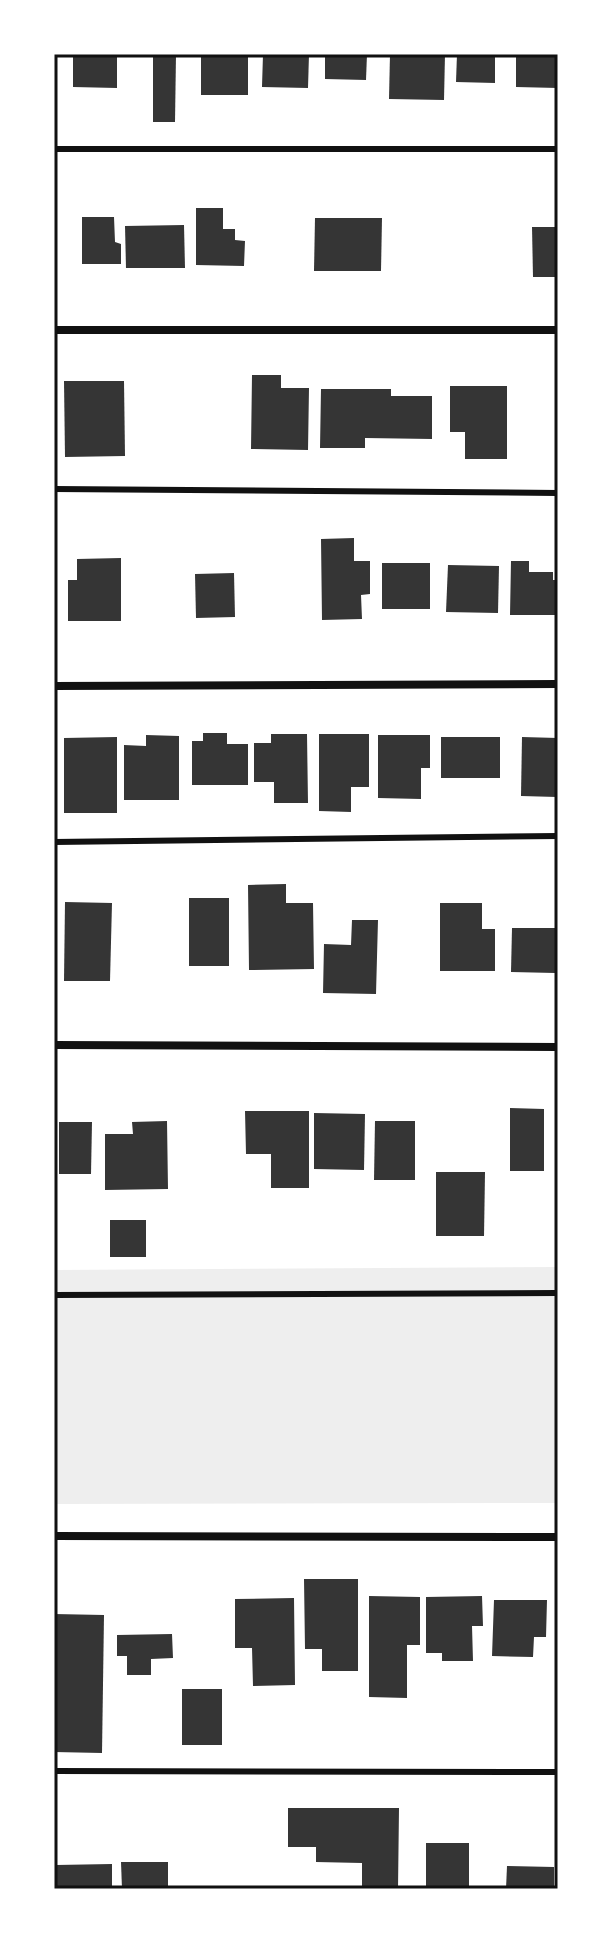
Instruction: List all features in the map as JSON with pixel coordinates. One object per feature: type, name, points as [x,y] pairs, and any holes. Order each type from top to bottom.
[{"type":"street","points":[[54,330],[558,330]]},
{"type":"street","points":[[54,686],[558,684]]},
{"type":"street","points":[[54,1045],[558,1047]]},
{"type":"street","points":[[54,1536],[558,1537]]},
{"type":"lane","points":[[54,149],[558,149]]},
{"type":"lane","points":[[54,489],[558,493]]},
{"type":"lane","points":[[54,842],[558,836]]},
{"type":"lane","points":[[54,1295],[558,1293]]},
{"type":"lane","points":[[54,1771],[558,1772]]},
{"type":"shaded area","points":[[558,1267],[558,1503],[54,1504],[54,1270]]},
{"type":"building","points":[[73,54],[117,54],[117,88],[73,87]]},
{"type":"building","points":[[153,54],[176,54],[175,122],[153,122]]},
{"type":"building","points":[[201,54],[248,54],[248,95],[201,95]]},
{"type":"building","points":[[263,54],[309,54],[308,88],[262,87]]},
{"type":"building","points":[[325,54],[367,54],[366,80],[325,79]]},
{"type":"building","points":[[390,54],[445,54],[444,100],[389,99]]},
{"type":"building","points":[[457,54],[495,54],[495,83],[456,82]]},
{"type":"building","points":[[516,54],[558,54],[558,88],[516,87]]},
{"type":"building","points":[[196,208],[223,208],[223,229],[235,229],[235,240],[245,241],[244,266],[196,265]]},
{"type":"building","points":[[82,217],[114,217],[115,242],[121,244],[121,264],[82,264]]},
{"type":"building","points":[[315,218],[382,218],[381,271],[314,271]]},
{"type":"building","points":[[184,225],[185,268],[126,268],[125,226]]},
{"type":"building","points":[[532,227],[558,227],[558,277],[533,277]]},
{"type":"building","points":[[252,375],[281,375],[281,388],[309,388],[308,450],[251,449]]},
{"type":"building","points":[[64,381],[124,381],[125,456],[65,457]]},
{"type":"building","points":[[450,386],[507,386],[507,459],[465,459],[465,432],[450,432]]},
{"type":"building","points":[[321,389],[391,389],[391,396],[432,396],[432,439],[365,438],[365,448],[320,448]]},
{"type":"building","points":[[354,538],[354,561],[370,561],[370,594],[361,595],[362,619],[322,620],[321,539]]},
{"type":"building","points":[[121,558],[121,621],[68,621],[68,580],[77,580],[77,559]]},
{"type":"building","points":[[511,561],[529,561],[529,572],[553,572],[553,580],[558,580],[558,615],[510,615]]},
{"type":"building","points":[[382,563],[430,563],[430,609],[382,609]]},
{"type":"building","points":[[448,565],[499,566],[498,613],[446,612]]},
{"type":"building","points":[[234,573],[235,617],[196,618],[195,574]]},
{"type":"building","points":[[203,733],[227,733],[227,744],[248,744],[248,785],[192,785],[192,741],[203,741]]},
{"type":"building","points":[[271,734],[307,734],[308,803],[274,803],[274,782],[254,782],[254,743],[271,743]]},
{"type":"building","points":[[319,734],[369,734],[369,787],[351,787],[351,812],[319,811]]},
{"type":"building","points":[[146,735],[179,736],[179,800],[124,800],[124,745],[146,746]]},
{"type":"building","points":[[378,735],[430,735],[430,768],[421,768],[421,799],[378,798]]},
{"type":"building","points":[[117,737],[117,813],[64,813],[64,738]]},
{"type":"building","points":[[441,737],[500,737],[500,778],[441,778]]},
{"type":"building","points":[[522,737],[558,738],[557,797],[521,796]]},
{"type":"building","points":[[286,884],[286,903],[313,903],[314,969],[249,970],[248,885]]},
{"type":"building","points":[[189,898],[229,898],[229,966],[189,966]]},
{"type":"building","points":[[65,902],[112,903],[110,981],[64,981]]},
{"type":"building","points":[[440,903],[482,903],[482,929],[495,929],[495,971],[440,971]]},
{"type":"building","points":[[352,920],[378,920],[376,994],[323,993],[324,944],[351,945]]},
{"type":"building","points":[[512,928],[555,928],[555,973],[511,972]]},
{"type":"building","points":[[510,1108],[544,1109],[544,1171],[510,1171]]},
{"type":"building","points":[[245,1111],[309,1111],[309,1188],[271,1188],[271,1154],[246,1154]]},
{"type":"building","points":[[314,1113],[365,1114],[364,1170],[314,1169]]},
{"type":"building","points":[[167,1121],[168,1189],[105,1190],[105,1134],[133,1134],[132,1122]]},
{"type":"building","points":[[375,1121],[415,1121],[415,1180],[374,1180]]},
{"type":"building","points":[[59,1122],[92,1122],[91,1174],[59,1174]]},
{"type":"building","points":[[436,1172],[485,1172],[484,1236],[436,1236]]},
{"type":"building","points":[[110,1220],[146,1220],[146,1257],[110,1257]]},
{"type":"building","points":[[304,1579],[358,1579],[358,1671],[322,1671],[322,1649],[305,1649]]},
{"type":"building","points":[[369,1596],[420,1597],[420,1645],[407,1645],[407,1698],[369,1697]]},
{"type":"building","points":[[482,1596],[483,1626],[472,1626],[473,1661],[442,1661],[442,1653],[426,1653],[426,1597]]},
{"type":"building","points":[[294,1598],[295,1685],[253,1686],[252,1648],[235,1648],[235,1599]]},
{"type":"building","points":[[494,1600],[547,1600],[546,1637],[534,1637],[533,1657],[492,1656]]},
{"type":"building","points":[[54,1614],[104,1615],[102,1753],[54,1752]]},
{"type":"building","points":[[172,1634],[173,1658],[151,1659],[151,1675],[127,1675],[127,1656],[117,1656],[117,1635]]},
{"type":"building","points":[[182,1689],[222,1689],[222,1745],[182,1745]]},
{"type":"building","points":[[288,1808],[399,1808],[398,1889],[362,1889],[362,1863],[316,1862],[316,1847],[288,1847]]},
{"type":"building","points":[[426,1843],[469,1843],[469,1889],[426,1889]]},
{"type":"building","points":[[121,1862],[168,1862],[168,1889],[122,1889]]},
{"type":"building","points":[[112,1864],[112,1889],[57,1889],[56,1865]]},
{"type":"building","points":[[507,1866],[554,1867],[554,1889],[506,1889]]}]
